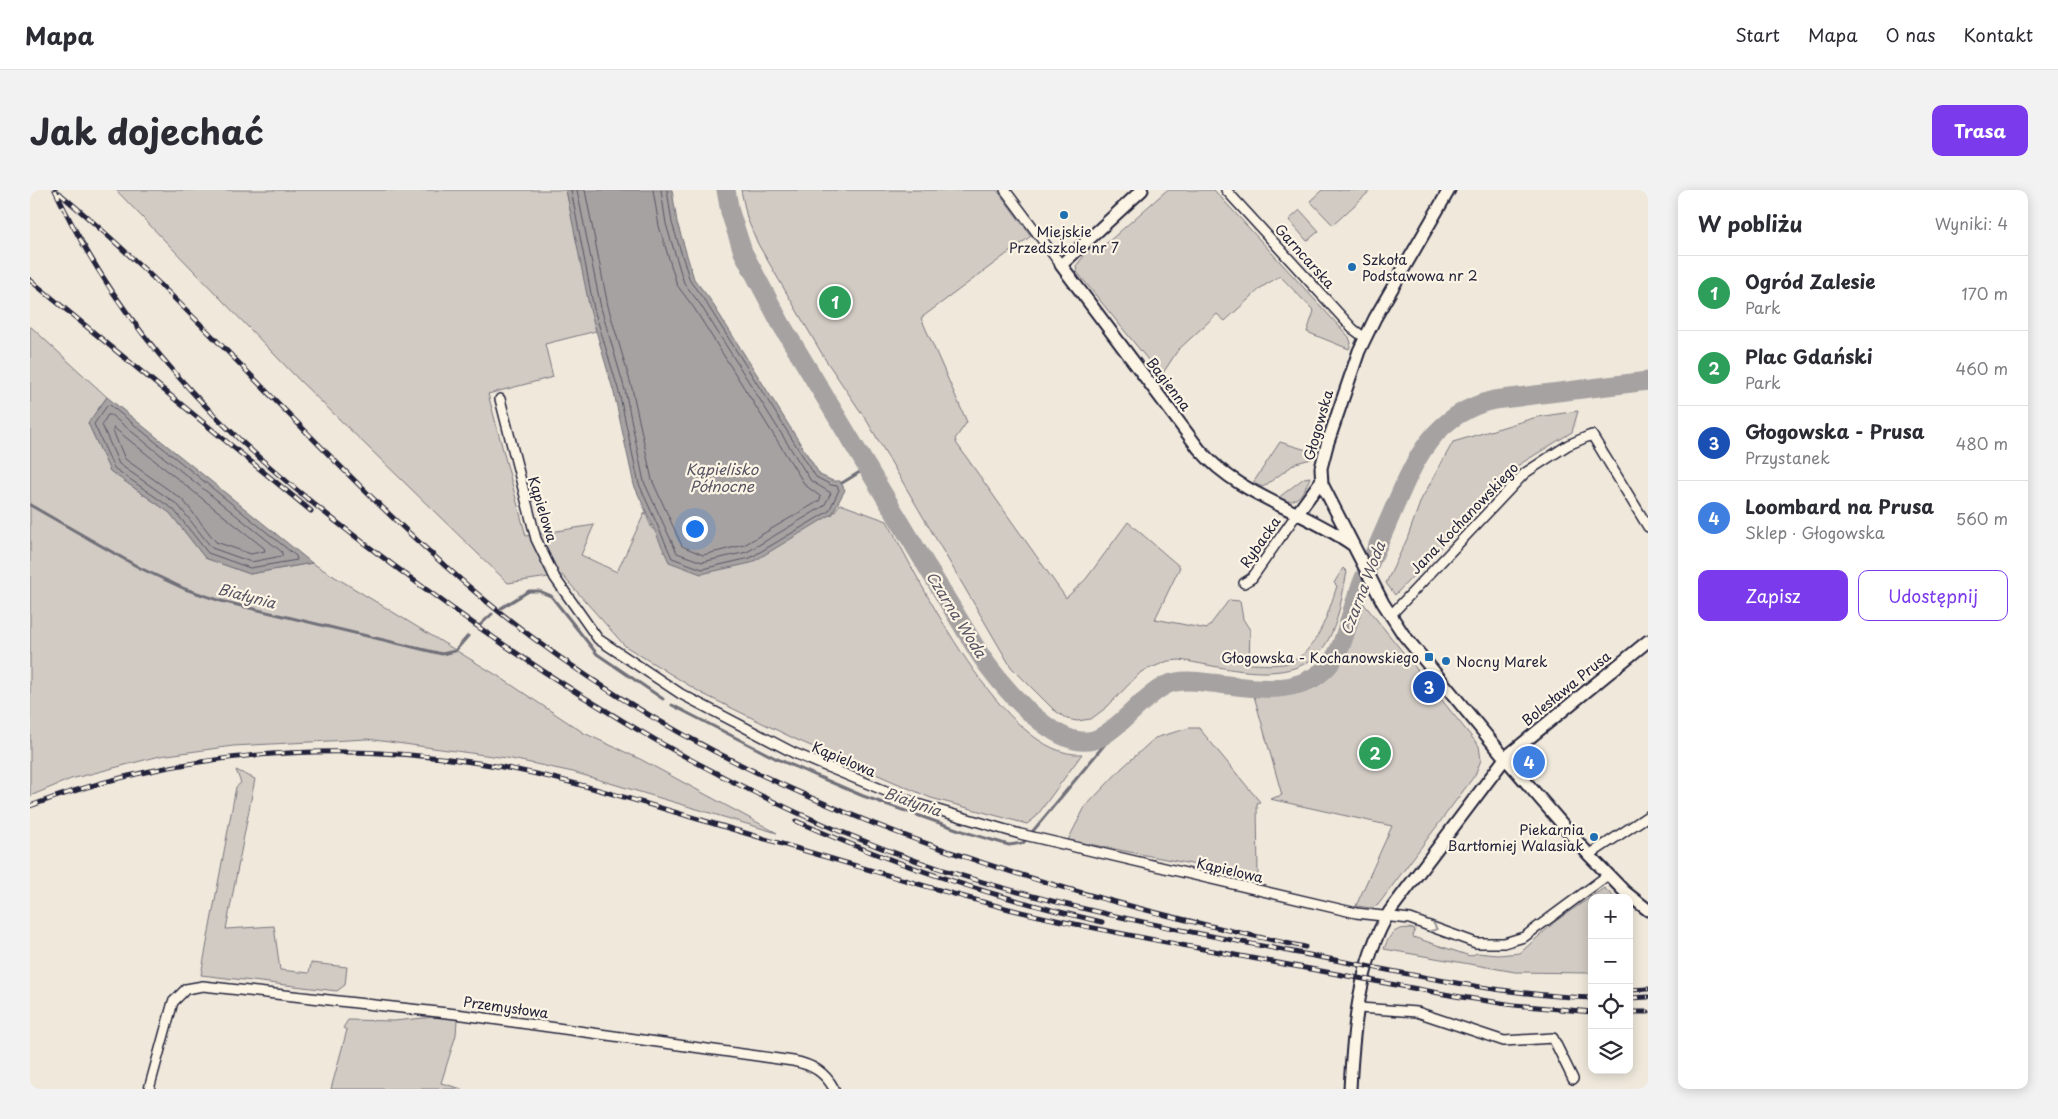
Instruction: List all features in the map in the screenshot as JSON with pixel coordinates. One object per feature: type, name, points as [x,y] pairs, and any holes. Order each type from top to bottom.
[{"type":"street","name":"Bagienna","points":[[1005,190],[1208,459],[1238,484],[1355,547]]},
{"type":"street","points":[[1061,265],[1142,190]]},
{"type":"street","name":"Garncarska","points":[[1226,190],[1353,329],[1365,338]]},
{"type":"street","name":"Głogowska","points":[[1449,190],[1365,338],[1331,429],[1321,468],[1321,481],[1328,501],[1355,547],[1390,616],[1505,758],[1589,855],[1608,875],[1648,910]]},
{"type":"street","name":"Kąpielowa","points":[[500,399],[536,538],[555,578],[598,639],[680,694],[794,753],[918,804],[1020,834],[1356,913],[1413,920],[1476,943],[1512,942],[1527,935],[1608,875]]},
{"type":"street","name":"Jana Kochanowskiego","points":[[1390,616],[1525,473],[1568,445],[1592,435],[1648,527]]},
{"type":"street","points":[[1296,514],[1321,481]]},
{"type":"street","name":"Rybacka","points":[[1244,583],[1252,578],[1296,514]]},
{"type":"street","name":"Bolesława Prusa","points":[[1350,1089],[1352,1044],[1359,1008],[1372,948],[1387,917],[1505,758],[1648,641]]},
{"type":"street","points":[[1589,855],[1648,816]]},
{"type":"street","name":"Przemysłowa","points":[[149,1089],[170,1010],[177,996],[189,987],[226,987],[456,1014],[786,1060],[804,1063],[816,1068],[830,1081],[834,1089]]},
{"type":"street","points":[[1359,1008],[1417,1012],[1504,1041],[1553,1038],[1572,1079]]},
{"type":"shaded area","points":[[116,190],[566,190],[596,331],[545,344],[553,377],[488,394],[526,536],[594,525],[581,555],[617,572],[645,512],[652,529],[832,515],[840,504],[887,521],[942,622],[995,698],[1024,728],[1053,748],[1082,754],[1036,817],[1027,824],[931,798],[795,739],[703,694],[625,646],[562,575],[508,583],[301,382]]},
{"type":"shaded area","points":[[741,190],[997,190],[1031,236],[921,318],[967,422],[955,439],[957,444],[1066,598],[1086,579],[1128,522],[1180,567],[1155,619],[1207,629],[1229,600],[1240,601],[1243,619],[1250,630],[1249,664],[1274,665],[1288,663],[1307,651],[1325,620],[1337,586],[1334,583],[1343,568],[1347,572],[1342,599],[1327,642],[1314,657],[1299,666],[1280,671],[1260,672],[1180,660],[1168,661],[1141,672],[1107,707],[1091,719],[1077,721],[1067,719],[1054,710],[1011,667],[867,421],[825,359],[758,244],[747,218]]},
{"type":"shaded area","points":[[1167,190],[1214,190],[1349,337],[1351,343],[1349,349],[1307,332],[1314,311],[1280,276],[1262,287],[1225,321],[1217,314],[1178,350],[1161,376],[1077,272],[1076,266],[1094,243],[1099,250]]},
{"type":"shaded area","points":[[1322,190],[1371,190],[1333,225],[1310,201]]},
{"type":"shaded area","points":[[1300,210],[1319,231],[1307,241],[1289,220]]},
{"type":"shaded area","points":[[30,326],[107,397],[88,423],[110,471],[170,513],[205,558],[250,574],[312,563],[498,676],[584,733],[640,759],[777,833],[573,772],[507,758],[367,739],[233,746],[160,756],[71,779],[30,796]]},
{"type":"shaded area","points":[[1578,411],[1572,432],[1517,466],[1395,595],[1386,583],[1407,539],[1421,500],[1453,442],[1537,417]]},
{"type":"shaded area","points":[[1280,442],[1313,452],[1311,459],[1296,463],[1263,487],[1253,483]]},
{"type":"shaded area","points":[[1310,477],[1295,500],[1284,501],[1278,498],[1304,478]]},
{"type":"shaded area","points":[[1364,604],[1479,746],[1481,760],[1475,775],[1378,905],[1371,908],[1357,906],[1355,908],[1392,826],[1270,799],[1282,795],[1254,696],[1300,693],[1321,684],[1337,668],[1345,653]]},
{"type":"shaded area","points":[[1189,728],[1199,728],[1260,802],[1257,803],[1258,877],[1068,840],[1085,807],[1122,768],[1155,738]]},
{"type":"shaded area","points":[[236,770],[255,779],[226,929],[274,926],[280,970],[309,973],[311,963],[347,967],[345,985],[337,991],[201,975],[236,787],[241,783]]},
{"type":"shaded area","points":[[1604,888],[1611,894],[1595,894]]},
{"type":"shaded area","points":[[1588,899],[1588,973],[1515,972],[1384,949],[1395,931],[1409,928],[1415,929],[1413,937],[1470,956],[1477,953],[1498,955],[1520,953],[1557,920]]},
{"type":"shaded area","points":[[434,1017],[457,1019],[456,1035],[441,1083],[462,1089],[331,1089],[347,1030],[343,1028],[348,1020],[394,1021]]},
{"type":"water","name":"Kąpielisko Północne","points":[[566,190],[672,190],[677,222],[694,279],[709,298],[820,475],[833,481],[840,481],[845,490],[832,514],[751,563],[701,574],[669,562],[634,485],[614,393],[590,310]]},
{"type":"water","points":[[107,397],[312,563],[250,574],[205,558],[170,513],[110,471],[88,423]]},
{"type":"waterway","name":"Czarna Woda","points":[[726,190],[730,212],[743,252],[781,324],[979,653],[1000,682],[1015,698],[1050,728],[1068,738],[1085,741],[1101,737],[1118,725],[1157,690],[1171,683],[1194,681],[1269,688],[1284,687],[1311,679],[1331,663],[1341,646],[1363,579],[1406,482],[1415,463],[1438,431],[1453,418],[1472,407],[1494,400],[1648,381]]},
{"type":"waterway","points":[[842,483],[868,467]]},
{"type":"waterway","name":"Białynia","points":[[30,505],[140,568],[185,589],[221,601],[442,654],[455,651],[468,636]]},
{"type":"waterway","name":"Białynia","points":[[501,608],[529,591],[539,591],[551,596],[597,654],[663,699]]},
{"type":"waterway","name":"Białynia","points":[[480,625],[492,614]]},
{"type":"waterway","name":"Białynia","points":[[672,705],[775,758],[863,796],[968,833],[1009,845],[1023,843],[1105,744],[1108,731]]},
{"type":"railway","points":[[55,190],[89,254],[127,312],[168,366],[214,415],[263,461],[315,505],[484,631],[602,708],[662,744],[724,777],[787,808],[851,836],[917,861],[966,877],[1064,904],[1214,937],[1452,982],[1522,993],[1588,998]]},
{"type":"railway","points":[[59,193],[168,292],[376,502],[486,601],[576,669],[671,728],[771,779],[873,824],[979,862],[1087,894],[1196,923],[1305,947]]},
{"type":"railway","points":[[30,280],[311,511]]},
{"type":"railway","points":[[30,806],[84,788],[139,774],[195,763],[251,756],[308,752],[364,752],[478,763],[586,786],[929,887],[1057,920],[1455,996],[1514,1005],[1588,1012]]},
{"type":"railway","points":[[796,821],[871,852],[946,879],[1062,913],[1102,922]]},
{"type":"railway","points":[[1633,990],[1648,989]]},
{"type":"railway","points":[[1633,998],[1648,997]]},
{"type":"railway","points":[[1633,1012],[1648,1012]]},
{"type":"place","name":"Miejskie Przedszkole nr 7","points":[[1064,215]]},
{"type":"place","name":"Szkoła Podstawowa nr 2","points":[[1352,267]]},
{"type":"place","name":"Ogród Zalesie","points":[[835,302]]},
{"type":"place","name":"Głogowska - Kochanowskiego","points":[[1429,657]]},
{"type":"place","name":"Nocny Marek","points":[[1446,661]]},
{"type":"place","name":"Głogowska - Prusa","points":[[1429,687]]},
{"type":"place","name":"Plac Gdański","points":[[1375,753]]},
{"type":"place","name":"Loombard na Prusa","points":[[1529,762]]},
{"type":"place","name":"Piekarnia Bartłomiej Walasiak","points":[[1594,837]]}]
